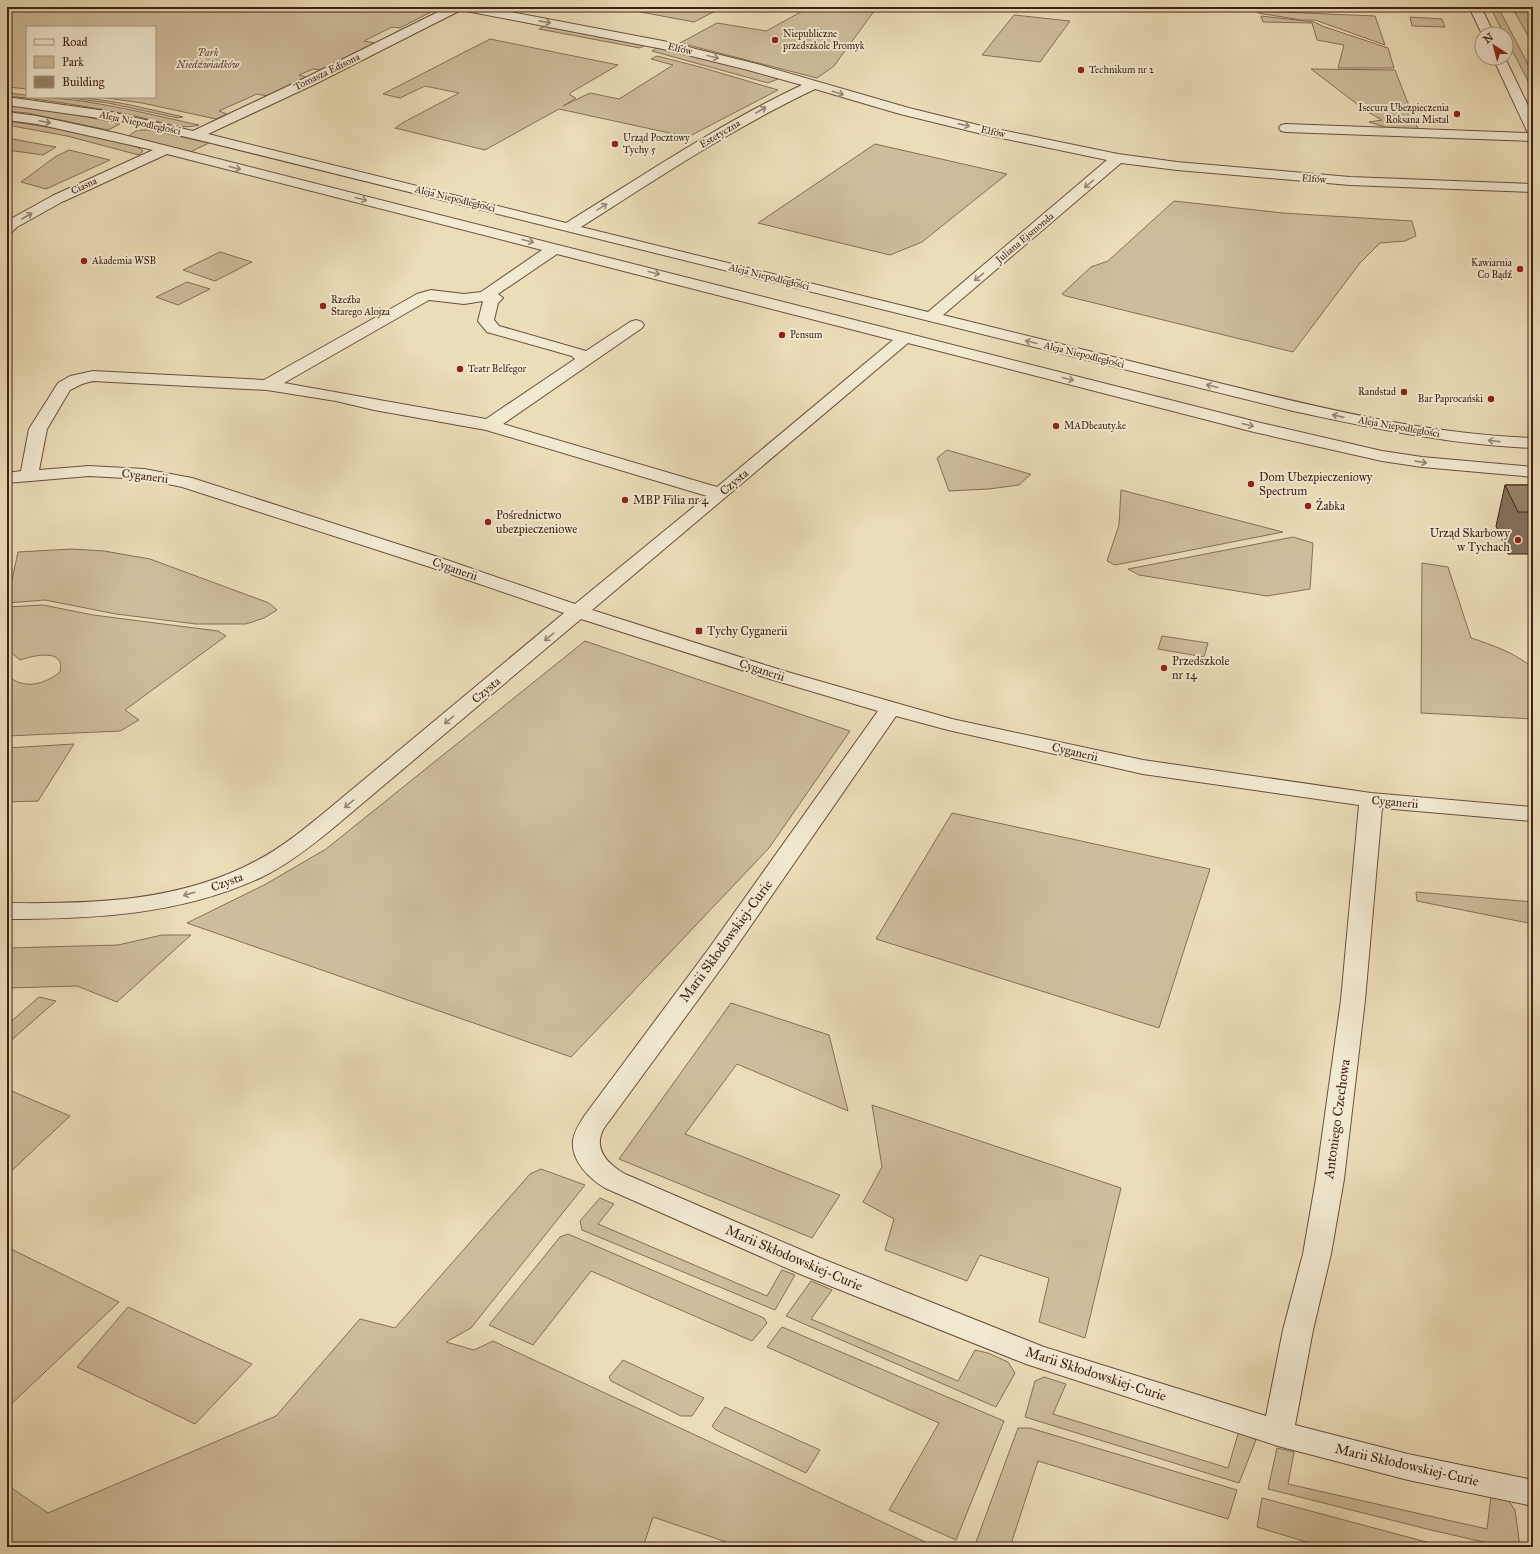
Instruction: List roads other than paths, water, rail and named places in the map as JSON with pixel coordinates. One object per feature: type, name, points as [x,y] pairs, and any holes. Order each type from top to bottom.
[{"type":"street","name":"Tomasza Edisona","points":[[195,134],[304,84],[457,7]]},
{"type":"street","name":"Elfów","points":[[465,7],[663,45],[752,67],[904,111],[997,133],[1118,158],[1192,168],[1350,182],[1533,188]]},
{"type":"street","points":[[1475,7],[1484,26]]},
{"type":"street","points":[[1503,66],[1533,130]]},
{"type":"street","name":"Estetyczna","points":[[569,228],[725,130],[770,105],[813,85]]},
{"type":"street","name":"Aleja Niepodległości","points":[[7,100],[60,107],[195,134],[616,240],[1293,406],[1395,428],[1490,440],[1533,443]]},
{"type":"street","name":"Aleja Niepodległości","points":[[7,116],[37,120],[206,160],[1260,428],[1382,456],[1422,462],[1533,472]]},
{"type":"street","points":[[116,138],[118,133],[127,128],[140,125],[150,125]]},
{"type":"street","points":[[1286,128],[1533,137]]},
{"type":"street","points":[[206,160],[229,154],[234,150],[234,144]]},
{"type":"street","name":"Ciasna","points":[[7,229],[12,224],[48,204],[165,150]]},
{"type":"street","name":"Juliana Ejsmonda","points":[[931,317],[1118,158]]},
{"type":"street","points":[[498,234],[501,226],[509,222],[535,219]]},
{"type":"street","points":[[597,259],[610,257],[618,252],[621,246],[616,240]]},
{"type":"street","points":[[267,385],[423,297],[431,295],[464,299],[485,296],[555,248]]},
{"type":"street","points":[[494,298],[491,301],[486,321],[493,329],[578,353],[583,356],[583,361]]},
{"type":"street","points":[[843,322],[842,313],[847,308],[862,304],[881,304]]},
{"type":"street","points":[[489,425],[636,325]]},
{"type":"street","points":[[962,353],[978,351],[991,346],[993,339],[989,332]]},
{"type":"street","name":"Czysta","points":[[7,911],[96,910],[146,904],[207,889],[254,872],[305,839],[333,817],[905,338]]},
{"type":"street","points":[[28,476],[38,429],[64,387],[76,380],[93,376],[267,385],[336,396],[374,405],[489,425],[720,494]]},
{"type":"street","name":"Cyganerii","points":[[7,478],[89,471],[144,474],[186,482],[434,562],[579,612],[777,675],[948,724],[1143,767],[1372,800],[1533,814]]},
{"type":"street","name":"Marii Skłodowskiej-Curie","points":[[891,708],[716,957],[594,1122],[588,1133],[586,1145],[589,1156],[604,1176],[810,1266],[1036,1356],[1278,1433],[1400,1465],[1533,1493]]},
{"type":"street","name":"Antoniego Czechowa","points":[[1278,1433],[1300,1323],[1317,1254],[1330,1179],[1353,1000],[1372,800]]},
{"type":"place","name":"Niepubliczne przedszkole Promyk","points":[[775,40]]},
{"type":"place","name":"Technikum nr 2","points":[[1081,70]]},
{"type":"place","name":"Isecura Ubezpieczenia Roksana Mistal","points":[[1457,114]]},
{"type":"place","name":"Urząd Pocztowy Tychy 5","points":[[615,144]]},
{"type":"place","name":"Akademia WSB","points":[[84,261]]},
{"type":"place","name":"Kawiarnia Co Bądź","points":[[1520,269]]},
{"type":"place","name":"Rzeźba Starego Alojza","points":[[323,306]]},
{"type":"place","name":"Pensum","points":[[782,335]]},
{"type":"place","name":"Teatr Belfegor","points":[[460,369]]},
{"type":"place","name":"Randstad","points":[[1404,392]]},
{"type":"place","name":"Bar Paprocański","points":[[1491,399]]},
{"type":"place","name":"MADbeauty.ke","points":[[1056,426]]},
{"type":"place","name":"Dom Ubezpieczeniowy Spectrum","points":[[1251,484]]},
{"type":"place","name":"MBP Filia nr 4","points":[[625,500]]},
{"type":"place","name":"Żabka","points":[[1308,506]]},
{"type":"place","name":"Pośrednictwo ubezpieczeniowe","points":[[488,522]]},
{"type":"place","name":"Urząd Skarbowy w Tychach","points":[[1518,540]]},
{"type":"place","name":"Tychy Cyganerii","points":[[699,631]]},
{"type":"place","name":"Przedszkole nr 14","points":[[1164,668]]},
{"type":"park label","name":"Park Niedźwiadków","points":[[208,58]]}]
